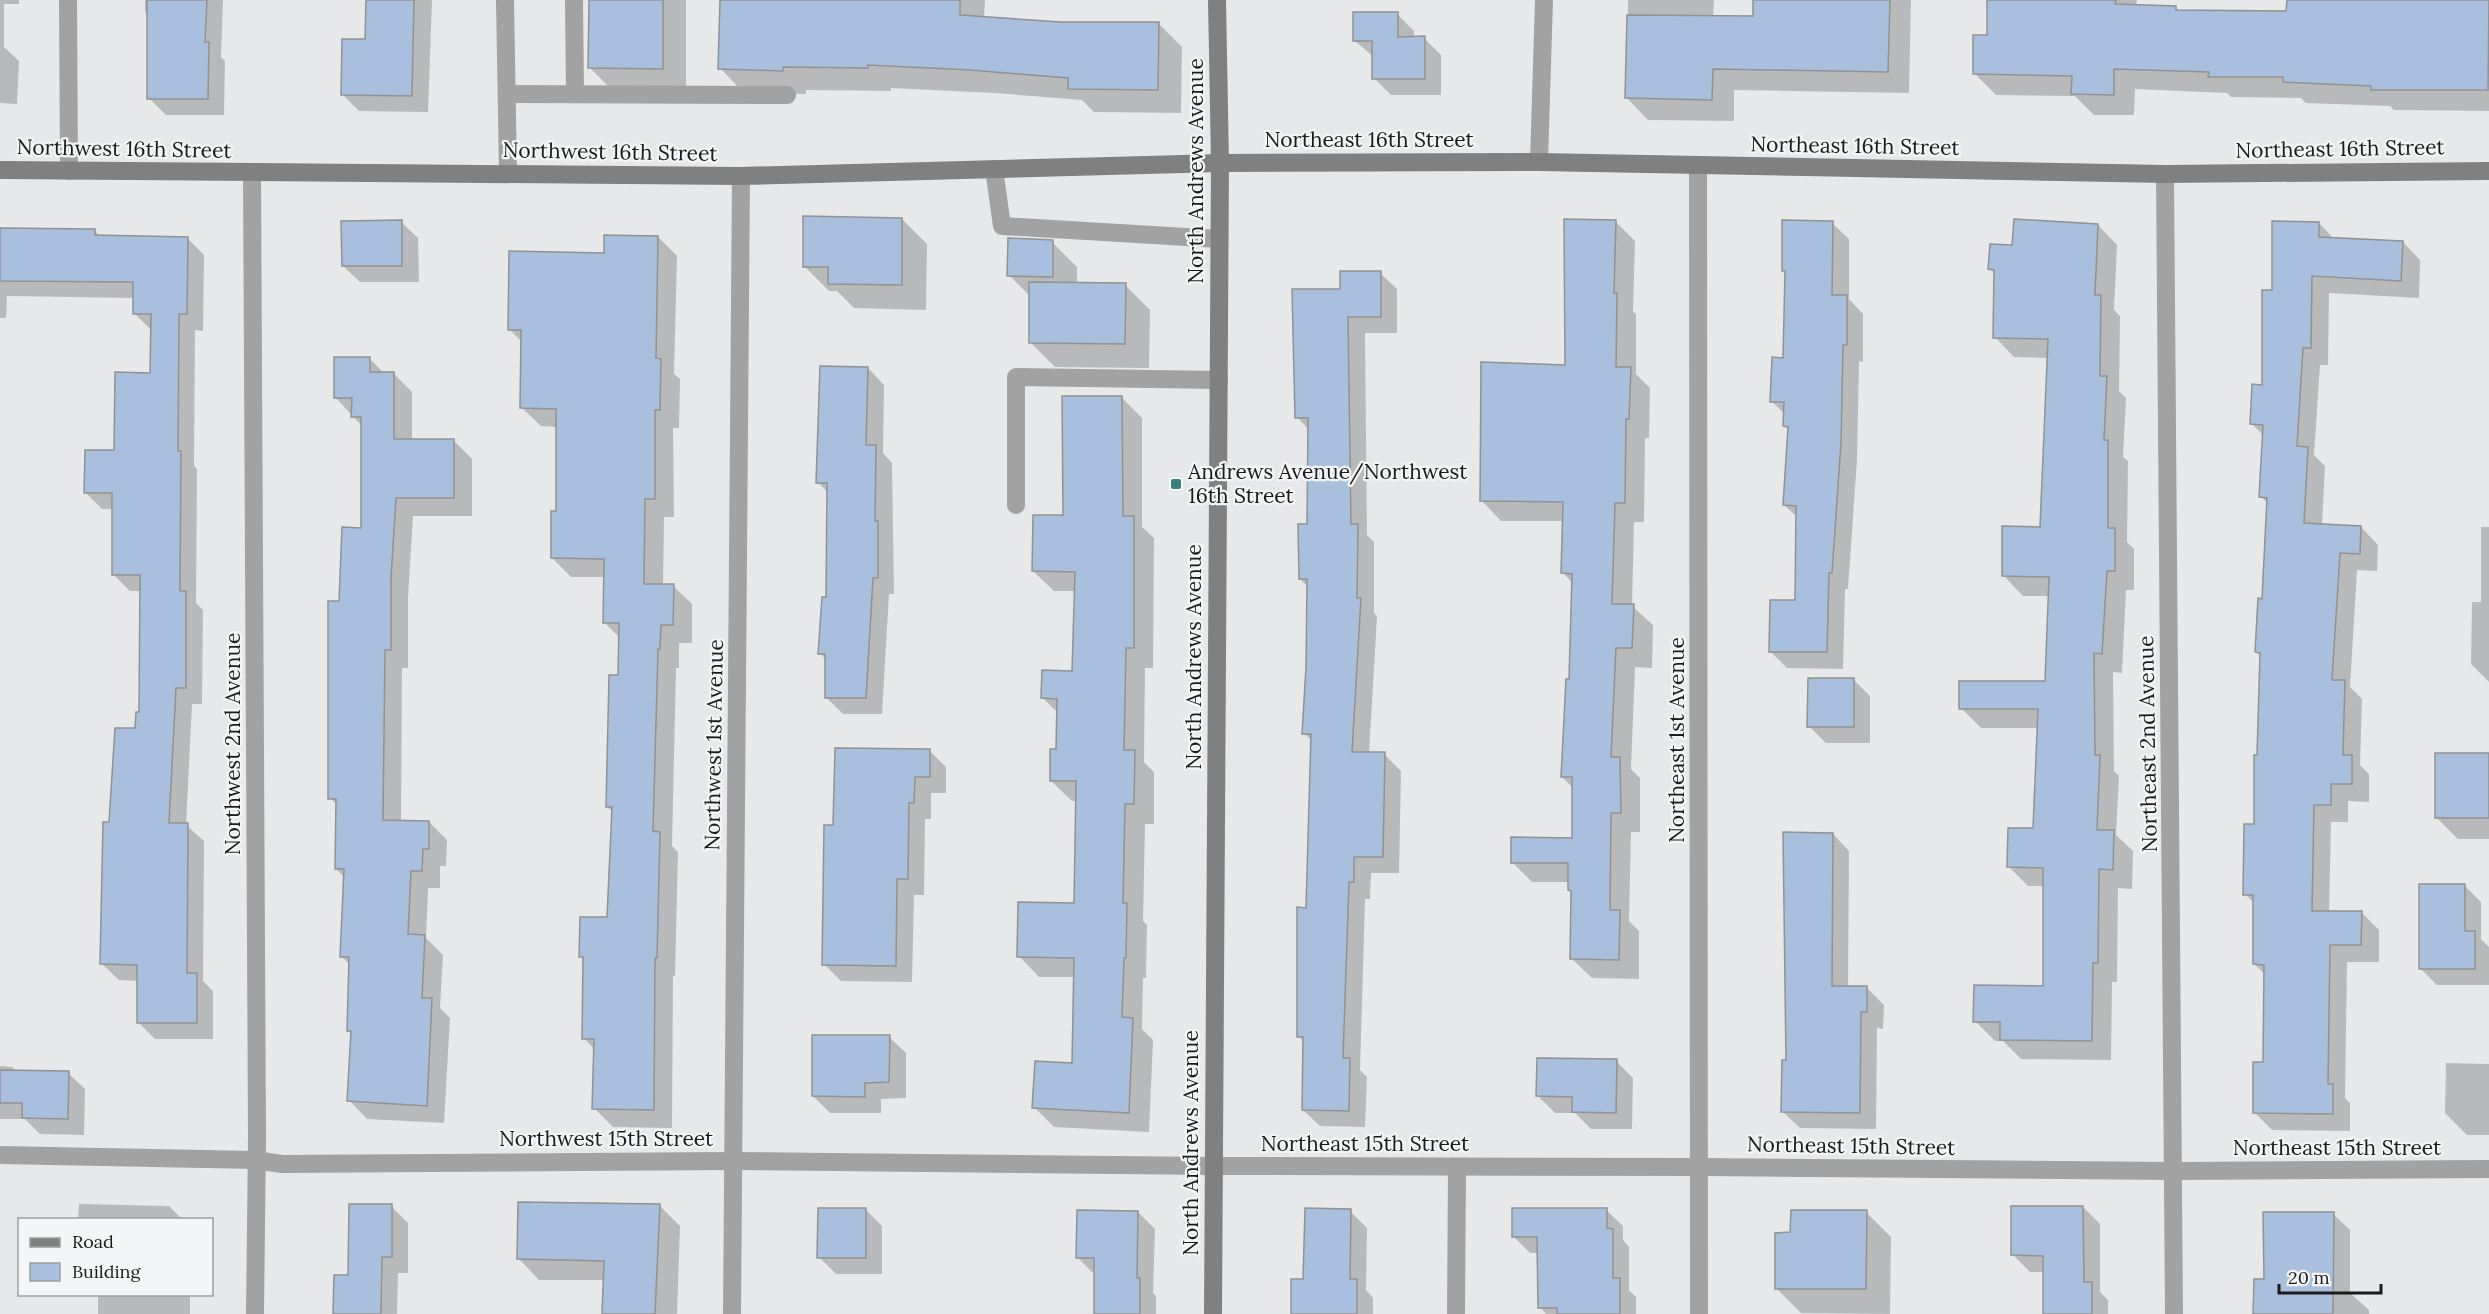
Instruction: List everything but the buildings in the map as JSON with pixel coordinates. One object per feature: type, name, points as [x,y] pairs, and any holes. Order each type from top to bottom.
[{"type":"street","points":[[68,0],[69,171]]},
{"type":"street","points":[[505,0],[508,172]]},
{"type":"street","points":[[574,0],[575,94]]},
{"type":"street","name":"North Andrews Avenue","points":[[1213,1314],[1220,163],[1216,0]]},
{"type":"street","points":[[1539,162],[1544,0]]},
{"type":"street","points":[[507,94],[787,94]]},
{"type":"street","name":"Northeast 16th Street","points":[[1220,163],[1539,162],[2165,174],[2489,171]]},
{"type":"street","name":"Northwest 16th Street","points":[[0,170],[252,173],[508,172],[741,176],[1220,163]]},
{"type":"street","name":"Northeast 1st Avenue","points":[[1698,166],[1701,1167],[1699,1314]]},
{"type":"street","points":[[994,169],[1002,226],[1219,239]]},
{"type":"street","name":"Northwest 2nd Avenue","points":[[252,173],[257,1137],[255,1314]]},
{"type":"street","name":"Northeast 2nd Avenue","points":[[2165,174],[2175,1171],[2174,1314]]},
{"type":"street","name":"Northwest 1st Avenue","points":[[732,1314],[741,176]]},
{"type":"street","points":[[1016,505],[1016,377],[1219,380]]},
{"type":"street","name":"Northwest 15th Street","points":[[0,1155],[255,1160],[282,1164],[732,1161],[1213,1166]]},
{"type":"street","name":"Northeast 15th Street","points":[[1213,1166],[2175,1171],[2489,1169]]},
{"type":"street","points":[[1456,1314],[1457,1167]]},
{"type":"place","name":"Andrews Avenue/Northwest 16th Street","points":[[1176,484]]}]
